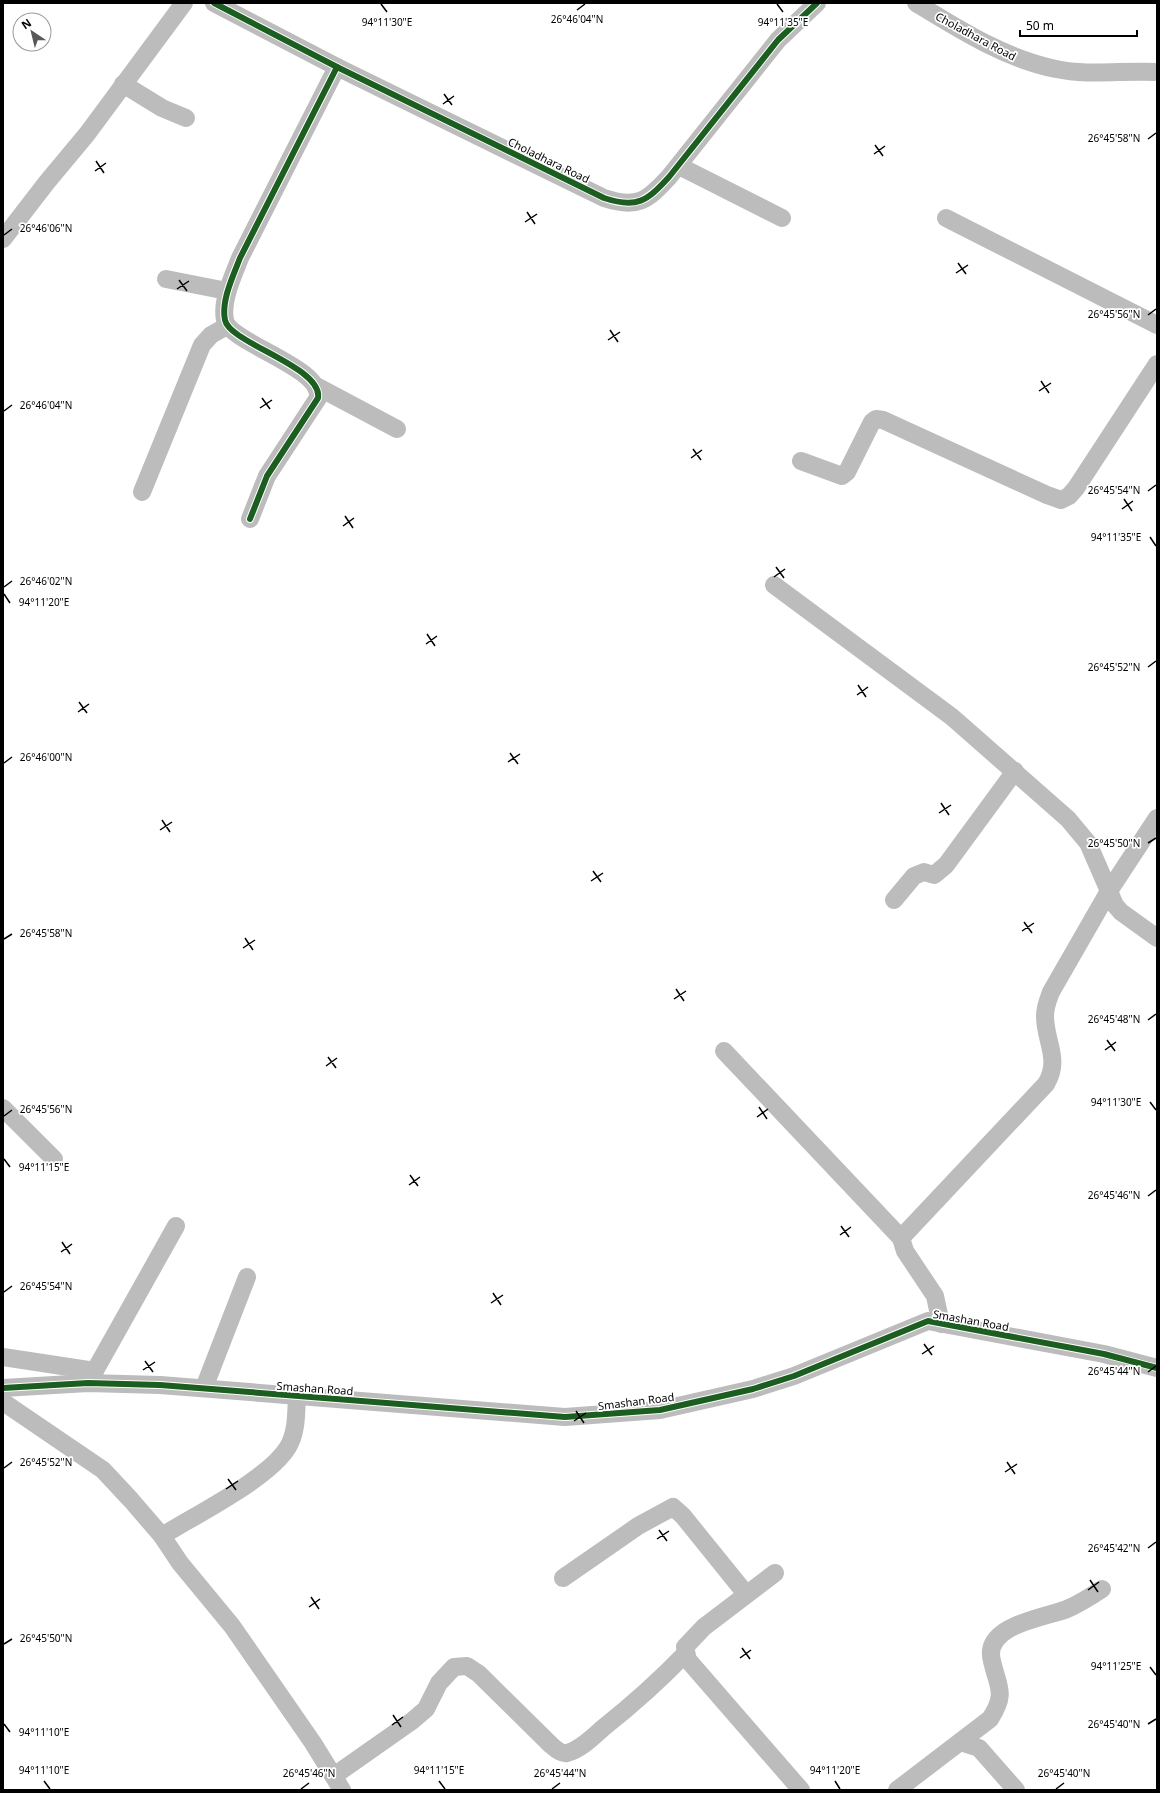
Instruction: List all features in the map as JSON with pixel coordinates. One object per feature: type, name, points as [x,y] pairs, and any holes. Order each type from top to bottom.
[{"type":"street","points":[[3,238],[86,134],[184,3]]},
{"type":"street","name":"Choladhara Road","points":[[214,3],[337,67],[604,198],[619,203],[630,204],[640,201],[655,192],[678,166],[778,40],[817,3]]},
{"type":"street","name":"Choladhara Road","points":[[916,3],[1009,55],[1033,63],[1057,69],[1086,72],[1129,70],[1157,72]]},
{"type":"street","points":[[337,67],[240,258],[227,291],[225,319],[227,326],[238,336],[300,372],[318,387],[397,429]]},
{"type":"street","points":[[123,84],[162,108],[186,118]]},
{"type":"street","points":[[678,166],[782,218]]},
{"type":"street","points":[[946,218],[1157,325]]},
{"type":"street","points":[[166,279],[227,291]]},
{"type":"street","points":[[142,492],[202,345],[211,335],[227,326]]},
{"type":"street","points":[[801,461],[842,476],[847,472],[872,422],[876,419],[883,420],[1061,500],[1069,496],[1076,488],[1157,364]]},
{"type":"street","points":[[250,519],[270,471],[318,398],[318,387]]},
{"type":"street","points":[[774,584],[952,717],[1081,832],[1088,843],[1115,905],[1121,912],[1157,938]]},
{"type":"street","points":[[894,900],[914,876],[924,872],[934,875],[946,865],[1014,771]]},
{"type":"street","points":[[901,1238],[1046,1084],[1052,1074],[1054,1064],[1045,1018],[1046,1008],[1051,992],[1109,891],[1157,818]]},
{"type":"street","points":[[724,1051],[901,1238],[905,1251],[936,1296],[941,1324]]},
{"type":"street","points":[[3,1108],[54,1159]]},
{"type":"street","points":[[3,1358],[92,1377],[176,1226]]},
{"type":"street","points":[[204,1388],[247,1277]]},
{"type":"street","name":"Smashan Road","points":[[3,1388],[92,1377],[160,1385],[564,1417],[660,1410],[753,1389],[794,1376],[928,1321],[1104,1354],[1157,1368]]},
{"type":"street","points":[[162,1536],[248,1483],[276,1462],[288,1446],[294,1432],[297,1396]]},
{"type":"street","points":[[3,1402],[103,1470],[162,1536],[180,1562],[236,1633],[339,1782],[426,1709],[439,1683],[454,1667],[467,1666],[479,1674],[546,1740],[559,1751],[566,1753],[576,1749],[588,1740],[648,1691],[685,1654]]},
{"type":"street","points":[[563,1578],[638,1526],[673,1508],[683,1516],[746,1594]]},
{"type":"street","points":[[775,1573],[746,1594],[690,1640],[684,1647],[688,1660],[801,1790]]},
{"type":"street","points":[[897,1790],[990,1719],[997,1708],[1001,1691],[991,1660],[991,1647],[994,1640],[1002,1633],[1027,1621],[1066,1609],[1102,1589]]},
{"type":"street","points":[[960,1742],[979,1748],[1016,1790]]},
{"type":"cycle path","points":[[214,3],[337,67],[604,198],[625,203],[641,201],[654,192],[669,177],[778,40],[817,3]]},
{"type":"cycle path","points":[[250,519],[267,476],[318,398],[316,387],[306,376],[292,366],[242,338],[230,329],[225,320],[224,313],[226,297],[240,258],[337,67]]},
{"type":"cycle path","points":[[3,1388],[88,1383],[160,1385],[565,1417],[660,1410],[753,1389],[794,1376],[928,1321],[1104,1354],[1157,1368]]}]
